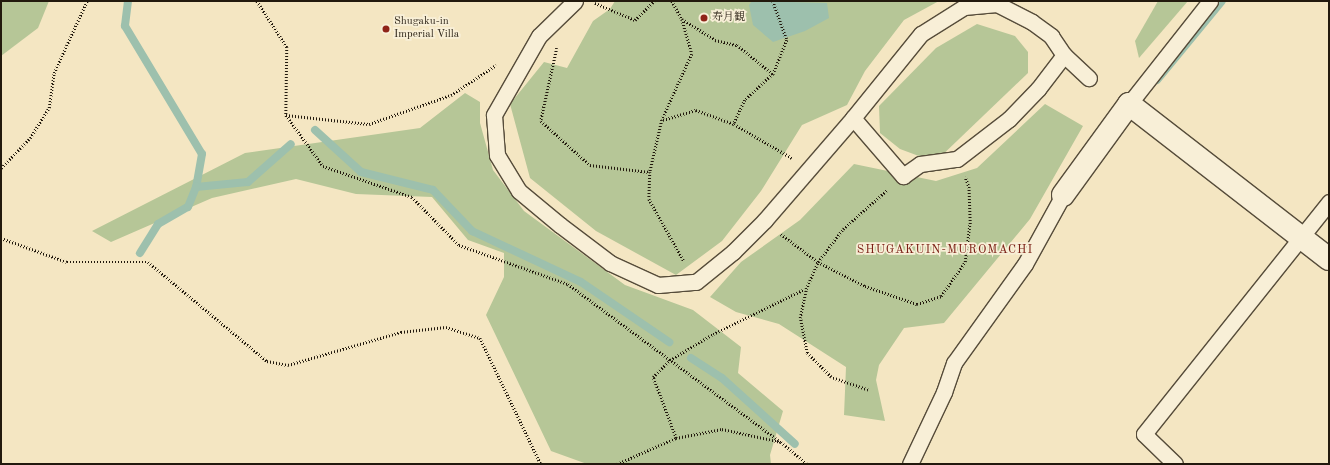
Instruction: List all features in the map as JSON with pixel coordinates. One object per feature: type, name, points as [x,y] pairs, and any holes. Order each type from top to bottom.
[{"type":"street","points":[[1063,195],[1130,104],[1329,259]]},
{"type":"lane","points":[[575,1],[539,36],[494,115],[497,155],[519,191],[610,263],[658,285],[696,282],[733,252],[765,220],[808,168],[853,118],[921,34],[964,7],[997,4],[1032,22],[1051,36],[1064,54],[1089,78]]},
{"type":"lane","points":[[1130,104],[1210,1]]},
{"type":"lane","points":[[853,118],[903,176],[920,164],[957,159],[1009,119],[1038,89],[1064,54]]},
{"type":"lane","points":[[910,464],[944,392],[954,364],[1026,264],[1063,195]]},
{"type":"lane","points":[[1175,464],[1144,434],[1329,202]]},
{"type":"path","points":[[1,168],[30,138],[49,108],[54,73],[87,1]]},
{"type":"path","points":[[257,1],[287,46],[286,115],[323,166],[412,196],[459,245],[568,284],[781,442],[807,464]]},
{"type":"path","points":[[591,1],[635,20],[654,1]]},
{"type":"path","points":[[672,1],[682,19],[692,54],[662,120],[650,172],[649,199],[696,282]]},
{"type":"path","points":[[734,124],[745,100],[774,74],[787,40],[774,1]]},
{"type":"path","points":[[682,19],[715,40],[737,45],[774,74]]},
{"type":"path","points":[[539,36],[558,49],[541,121],[590,165],[650,172]]},
{"type":"path","points":[[286,115],[369,124],[451,95],[501,62]]},
{"type":"path","points":[[662,120],[696,110],[734,124],[808,168]]},
{"type":"path","points":[[765,220],[818,262],[865,286],[917,304],[941,296],[965,262],[970,224],[969,188],[957,159]]},
{"type":"path","points":[[868,390],[831,377],[807,353],[800,318],[806,289],[818,262],[843,229],[903,176]]},
{"type":"path","points":[[1,238],[67,262],[148,262],[267,361],[288,365],[401,332],[446,327],[480,338],[541,464]]},
{"type":"path","points":[[676,438],[653,378],[670,360],[713,334],[806,289]]},
{"type":"path","points":[[617,464],[676,438],[722,429],[781,442]]},
{"type":"shaded area","points":[[1,1],[49,1],[38,28],[1,56]]},
{"type":"shaded area","points":[[615,1],[939,1],[904,20],[865,71],[847,105],[802,125],[761,191],[722,241],[676,275],[596,231],[530,178],[510,104],[544,62],[567,68],[593,21],[610,9]]},
{"type":"shaded area","points":[[752,1],[827,3],[829,18],[805,31],[773,42],[753,25],[749,5]]},
{"type":"shaded area","points":[[1158,1],[1188,1],[1139,58],[1135,41]]},
{"type":"shaded area","points":[[977,24],[1015,36],[1028,52],[1028,73],[935,162],[900,149],[880,133],[879,106],[936,48]]},
{"type":"shaded area","points":[[465,93],[480,102],[480,123],[493,170],[524,211],[625,285],[693,310],[741,347],[738,373],[783,411],[770,455],[771,464],[587,464],[551,451],[486,315],[504,277],[504,253],[468,240],[432,197],[356,194],[296,179],[212,198],[111,242],[92,231],[245,153],[420,128]]},
{"type":"shaded area","points":[[1045,104],[1083,126],[1030,219],[944,323],[904,328],[879,365],[876,380],[885,421],[844,415],[846,367],[779,324],[736,312],[710,297],[741,262],[800,220],[854,164],[936,181],[977,168]]},
{"type":"waterway","points":[[128,1],[125,26],[202,154],[196,187],[248,182],[291,144]]},
{"type":"waterway","points":[[1157,80],[1222,1]]},
{"type":"waterway","points":[[315,130],[361,172],[433,190],[472,231],[581,282],[669,342]]},
{"type":"waterway","points":[[140,253],[158,224],[188,207],[196,187]]},
{"type":"waterway","points":[[691,358],[722,378],[795,444]]},
{"type":"place","name":"寿月観","points":[[704,18]]},
{"type":"place","name":"Shugaku-in Imperial Villa","points":[[386,29]]},
{"type":"district","name":"SHUGAKUIN-MUROMACHI","points":[[945,251]]}]
